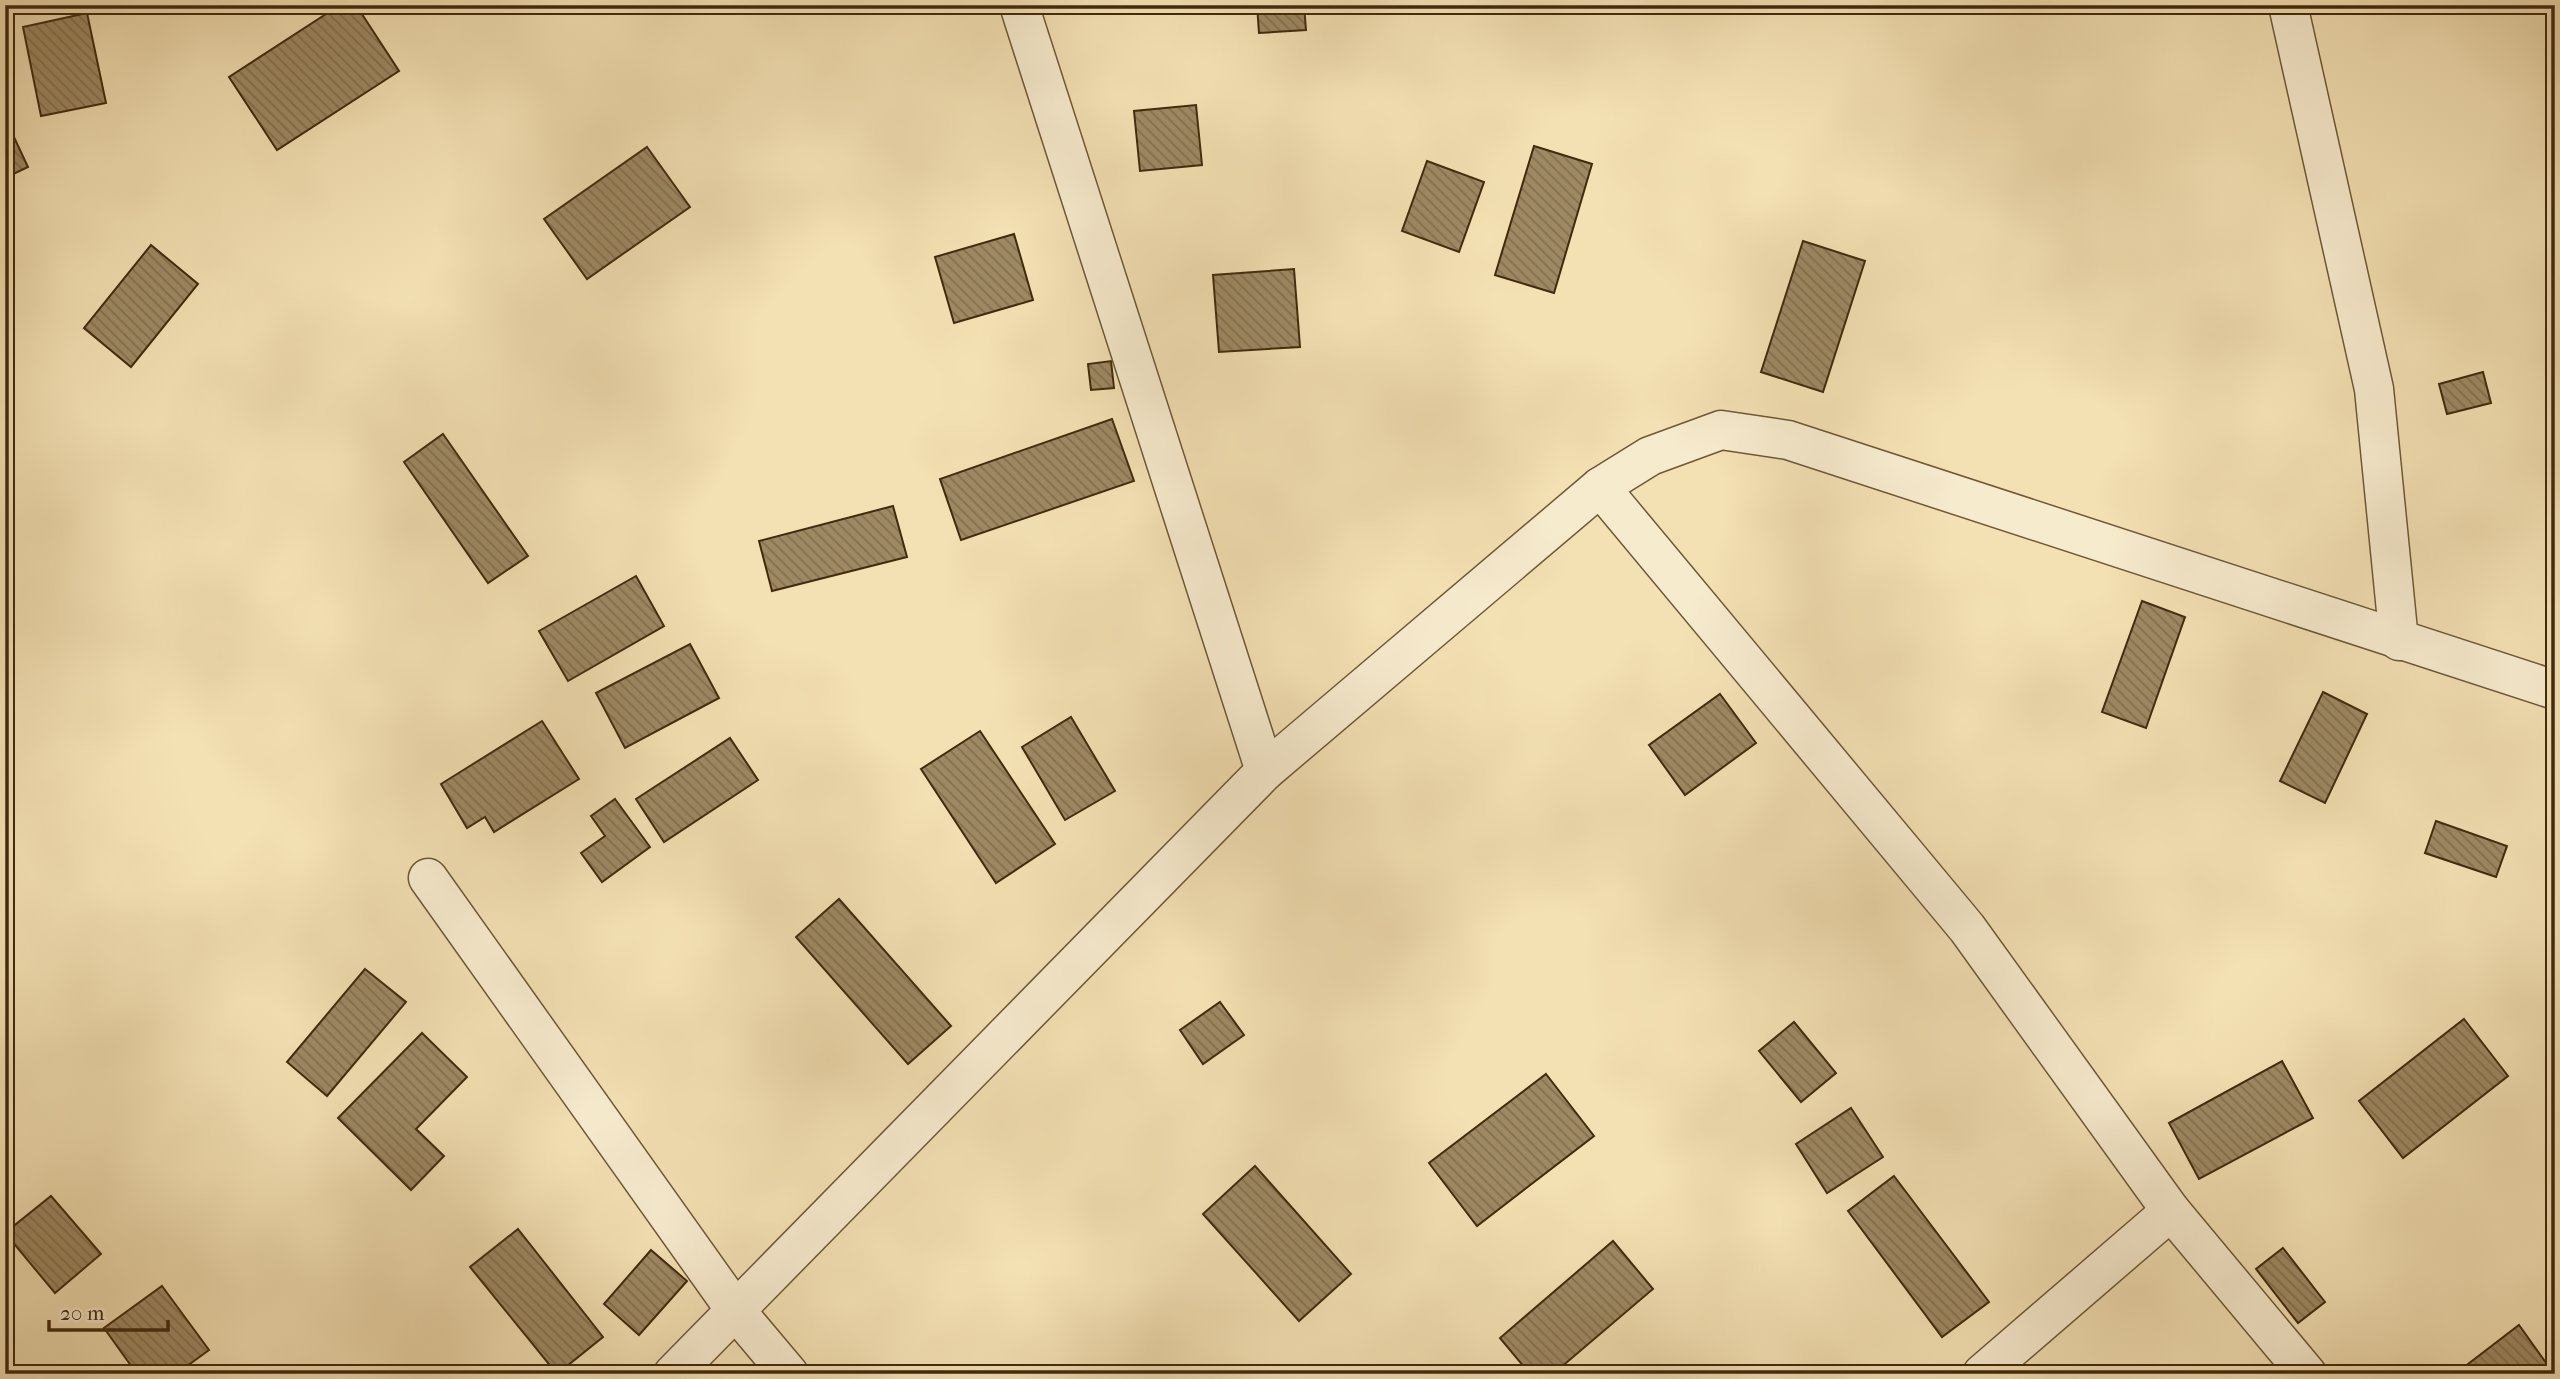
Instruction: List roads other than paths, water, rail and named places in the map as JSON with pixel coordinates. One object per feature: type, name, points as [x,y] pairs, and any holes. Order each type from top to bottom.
[{"type":"street","points":[[1019,5],[1265,771]]},
{"type":"street","points":[[2288,5],[2374,389],[2399,641]]},
{"type":"street","points":[[673,1374],[1265,771],[1600,487],[1650,456],[1721,430],[1788,440],[2555,690]]},
{"type":"street","points":[[1600,487],[1967,928],[2171,1211],[2307,1374]]},
{"type":"street","points":[[428,878],[736,1311],[789,1374]]},
{"type":"street","points":[[1982,1374],[2171,1211]]}]
